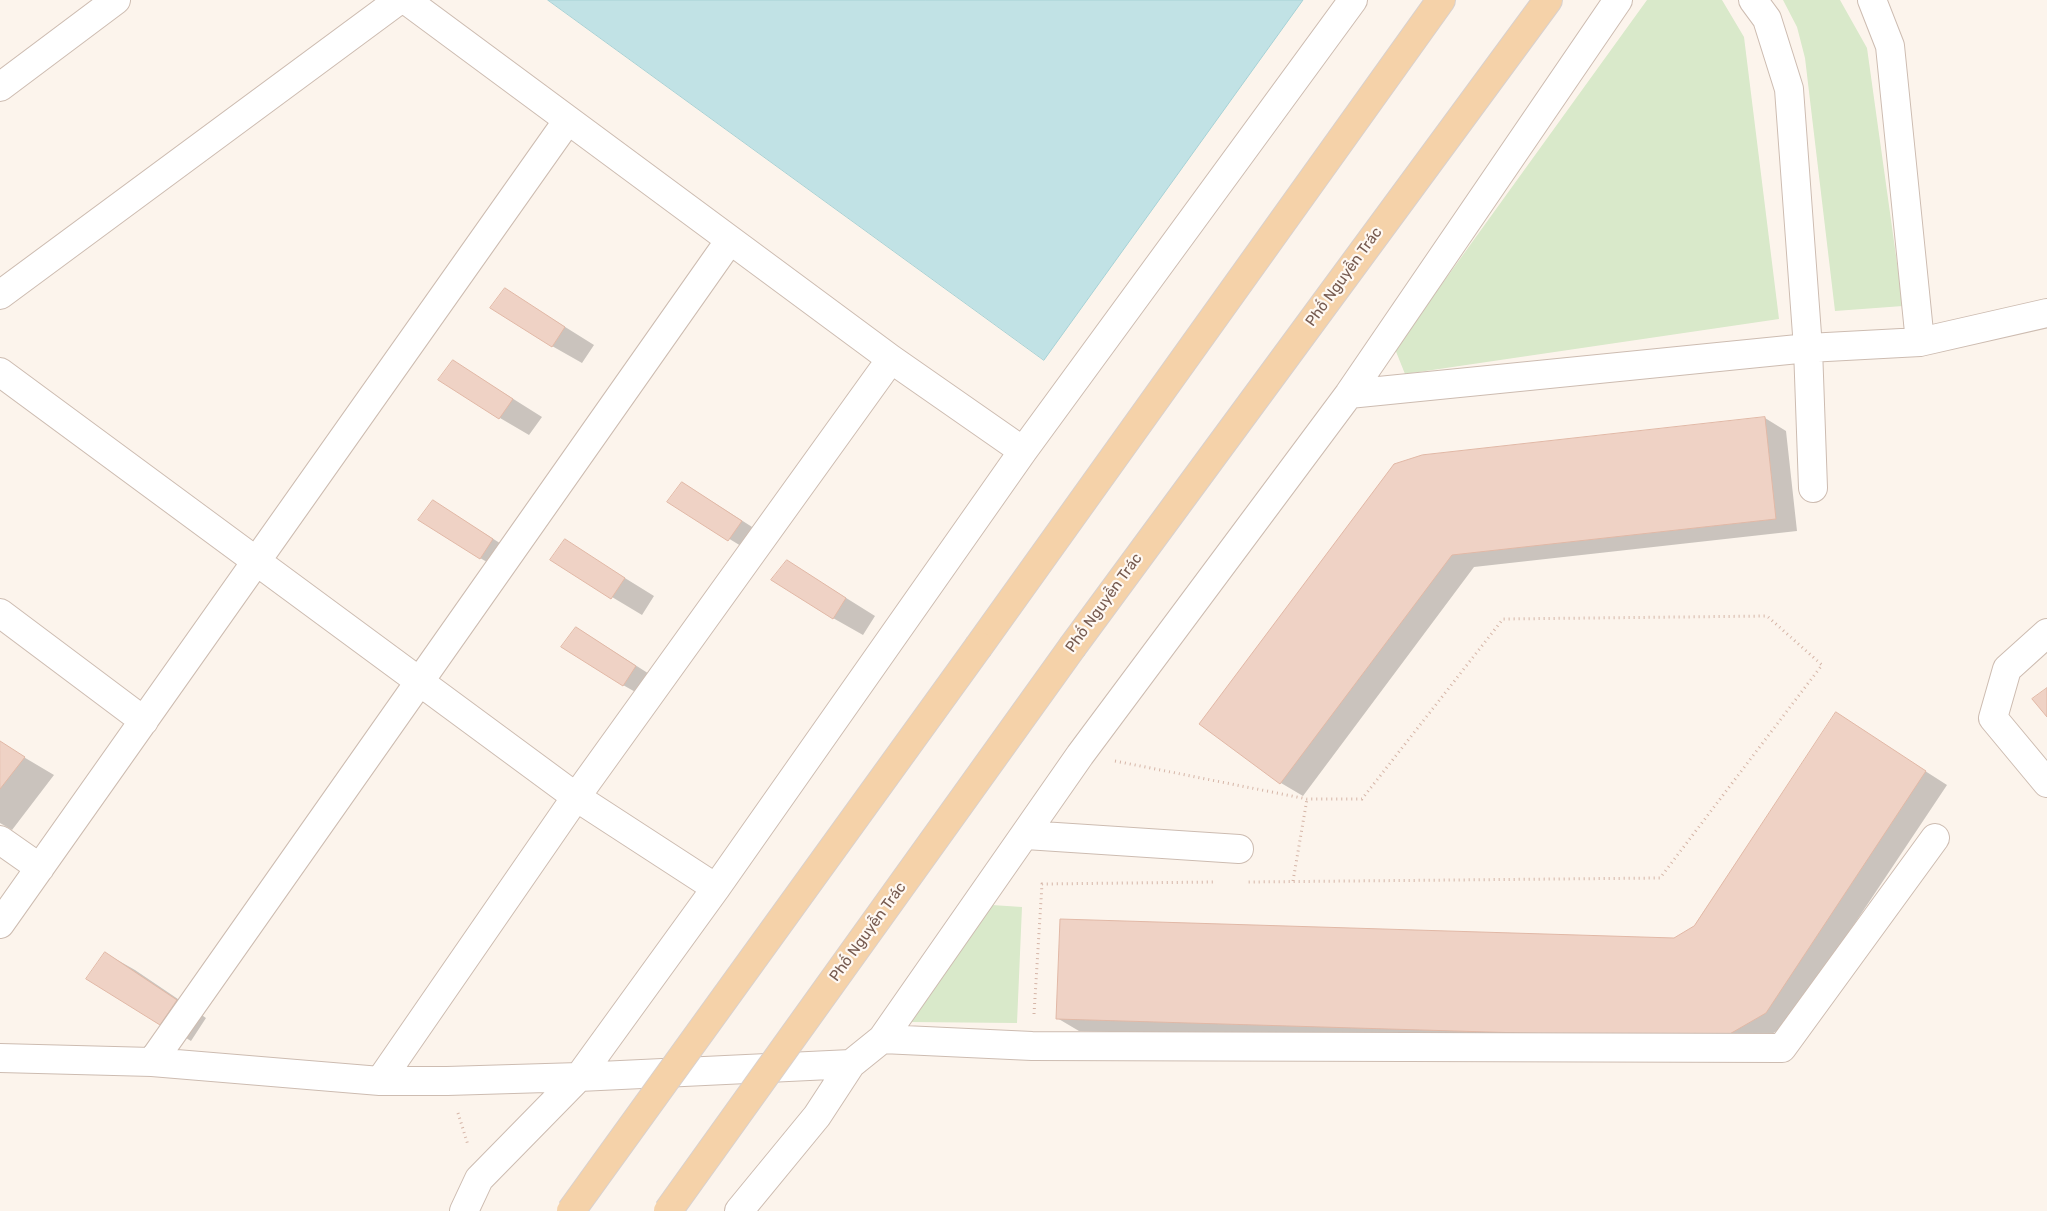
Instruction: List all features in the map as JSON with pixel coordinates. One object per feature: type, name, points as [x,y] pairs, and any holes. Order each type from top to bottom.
[{"type":"main road","points":[[571,1211],[1442,0]]},
{"type":"main road","name":"Phố Nguyễn Trác","points":[[668,1211],[1073,646],[1548,0]]},
{"type":"street","points":[[0,87],[116,0]]},
{"type":"street","points":[[0,295],[399,0]]},
{"type":"street","points":[[406,0],[891,359],[1023,451]]},
{"type":"street","points":[[464,1211],[479,1179],[579,1077],[716,888],[1023,451],[1353,0]]},
{"type":"street","points":[[739,1211],[818,1116],[851,1064],[882,1039],[1026,835],[1080,754],[1349,394],[1618,0]]},
{"type":"street","points":[[1753,0],[1767,19],[1789,89],[1808,348],[1813,488]]},
{"type":"street","points":[[1872,0],[1890,46],[1920,342]]},
{"type":"street","points":[[0,924],[568,120]]},
{"type":"street","points":[[152,1062],[418,681],[730,240]]},
{"type":"street","points":[[1349,394],[1808,348],[1920,342],[2047,313]]},
{"type":"street","points":[[380,1081],[576,797],[891,359]]},
{"type":"street","points":[[0,372],[576,797],[716,888]]},
{"type":"street","points":[[0,613],[144,721]]},
{"type":"street","points":[[2047,634],[2007,669],[1993,718],[2047,783]]},
{"type":"street","points":[[1026,835],[1239,849]]},
{"type":"street","points":[[882,1039],[1032,1046],[1782,1048],[1935,838]]},
{"type":"street","points":[[0,840],[40,868]]},
{"type":"street","points":[[0,1058],[152,1062],[380,1081],[579,1077],[851,1064]]},
{"type":"path","points":[[1080,754],[1307,799],[1362,799],[1502,618],[1767,616],[1822,665],[1660,878],[1244,882]]},
{"type":"path","points":[[1292,881],[1307,799]]},
{"type":"path","points":[[1032,1046],[1042,884],[1216,882]]},
{"type":"path","points":[[447,1081],[479,1179]]},
{"type":"green space","points":[[1647,0],[1722,0],[1744,37],[1779,319],[1405,374],[1395,349]]},
{"type":"green space","points":[[1783,0],[1840,0],[1867,48],[1903,306],[1835,311],[1805,58],[1797,27]]},
{"type":"green space","points":[[992,905],[1022,907],[1017,1023],[909,1022]]},
{"type":"water","points":[[548,0],[1303,0],[1044,360]]},
{"type":"building","points":[[505,288],[565,327],[552,347],[490,308]]},
{"type":"building","points":[[453,360],[513,399],[499,419],[438,380]]},
{"type":"building","points":[[1765,417],[1776,519],[1452,555],[1280,784],[1199,724],[1394,464],[1422,455]]},
{"type":"building","points":[[682,482],[742,521],[728,541],[667,502]]},
{"type":"building","points":[[433,500],[493,539],[480,559],[418,520]]},
{"type":"building","points":[[565,539],[625,578],[611,599],[550,560]]},
{"type":"building","points":[[787,560],[846,598],[833,619],[771,580]]},
{"type":"building","points":[[576,627],[636,666],[623,686],[561,647]]},
{"type":"building","points":[[2047,688],[2047,717],[2032,699]]},
{"type":"building","points":[[1836,712],[1926,771],[1766,1013],[1721,1039],[1056,1019],[1060,919],[1674,938],[1694,926]]},
{"type":"building","points":[[0,741],[25,757],[0,789]]},
{"type":"building","points":[[105,952],[177,1000],[160,1025],[86,979]]}]
